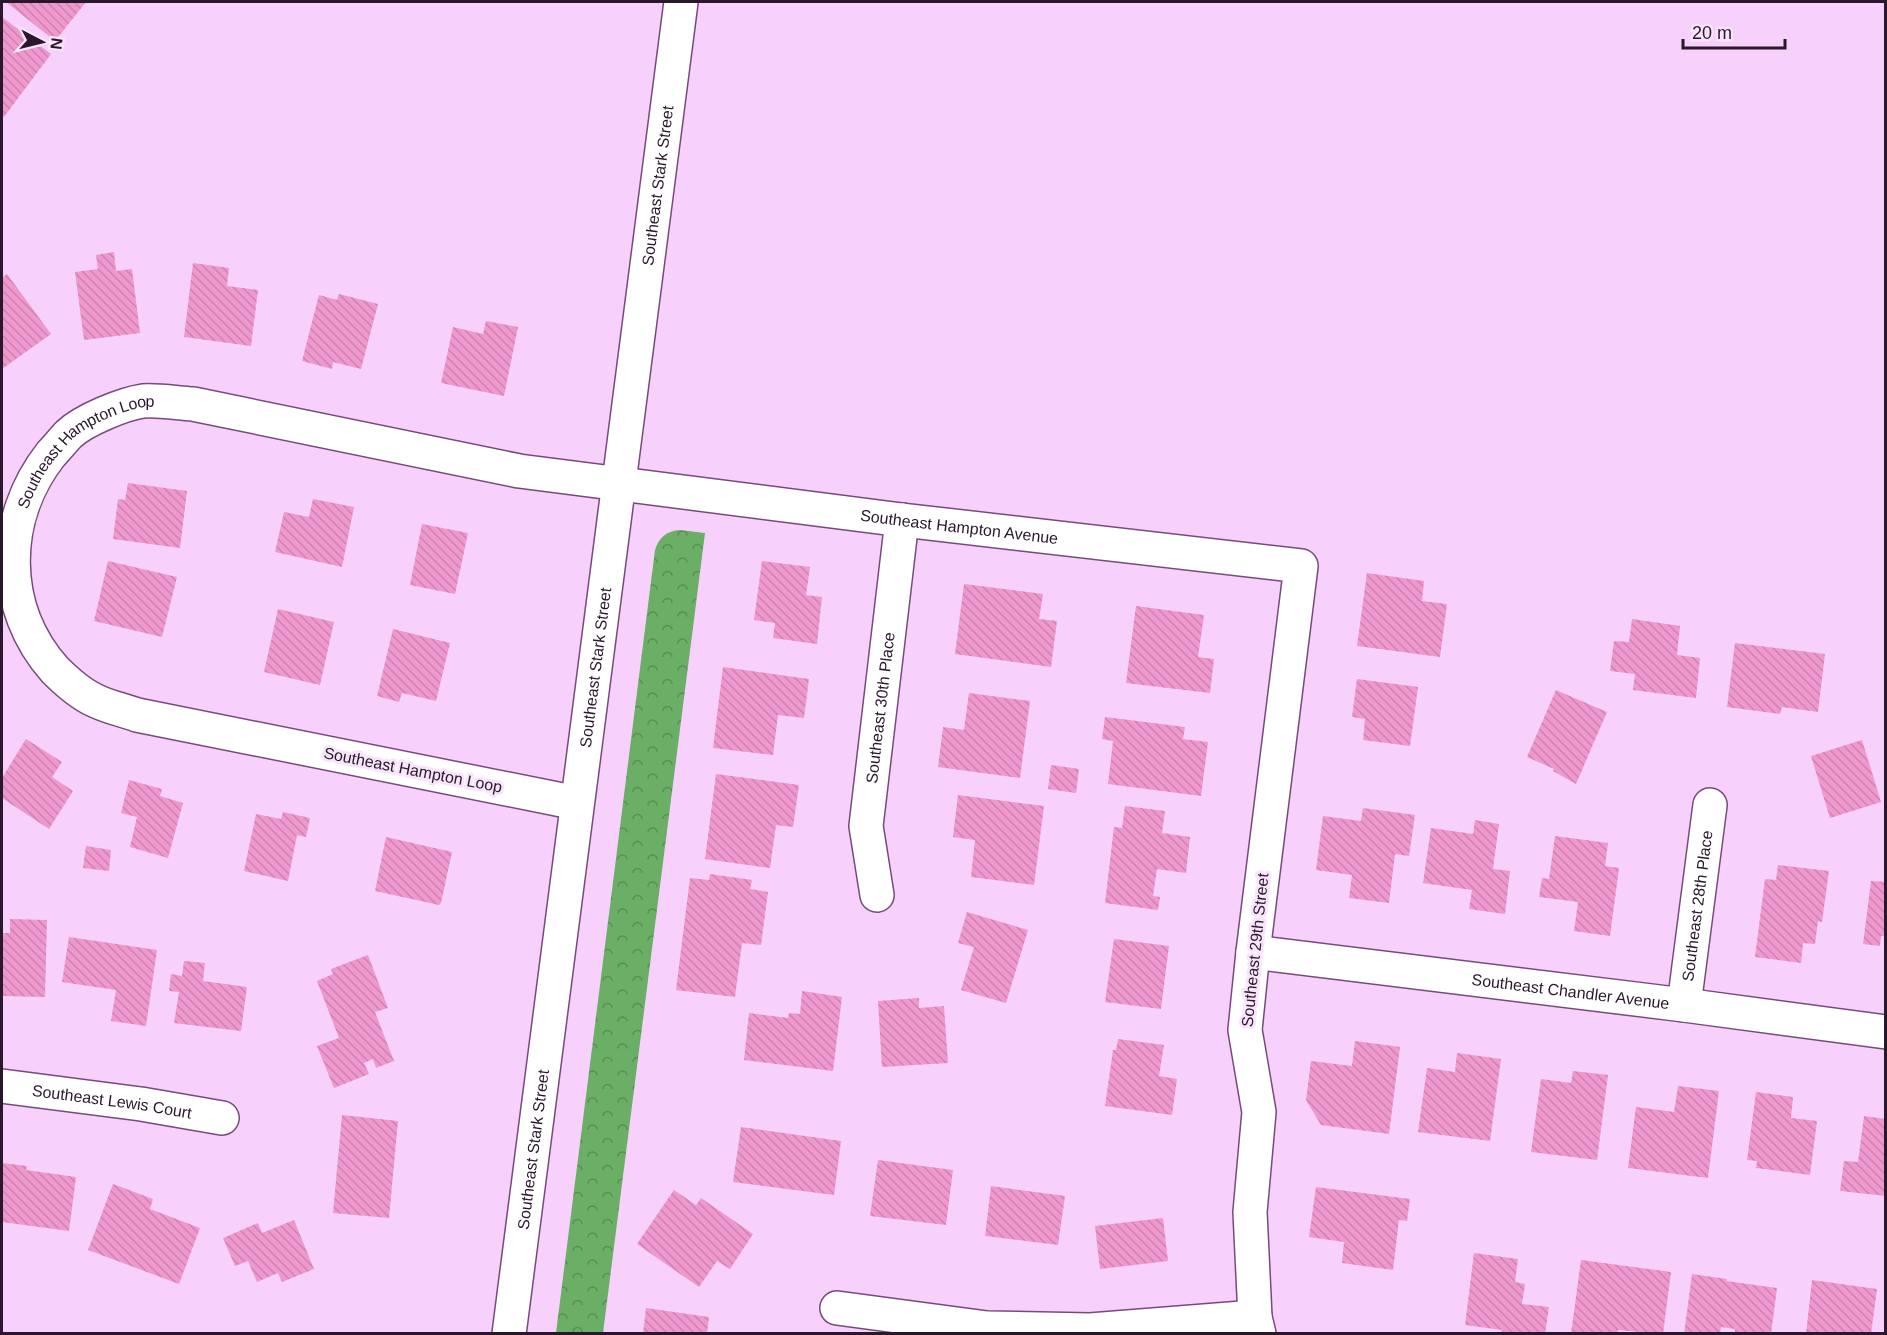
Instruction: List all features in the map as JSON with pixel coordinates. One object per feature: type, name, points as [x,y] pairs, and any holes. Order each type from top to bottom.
[{"type":"street","name":"Southeast Stark Street","points":[[509,1334],[681,2]]},
{"type":"street","name":"Southeast Hampton Loop","points":[[577,803],[137,715],[95,701],[69,684],[38,653],[16,617],[7,581],[7,549],[17,508],[35,471],[70,433],[109,411],[143,401],[193,404],[519,471],[620,485]]},
{"type":"street","name":"Southeast Hampton Avenue","points":[[620,485],[1301,566]]},
{"type":"street","name":"Southeast 30th Place","points":[[876,895],[866,826],[902,520]]},
{"type":"street","name":"Southeast 29th Street","points":[[1257,1325],[1250,1212],[1259,1112],[1245,1030],[1301,566]]},
{"type":"street","name":"Southeast 28th Place","points":[[1684,1005],[1710,805]]},
{"type":"street","name":"Southeast Chandler Avenue","points":[[1253,952],[1886,1032]]},
{"type":"street","name":"Southeast Lewis Court","points":[[2,1086],[141,1104],[222,1118]]},
{"type":"street","points":[[837,1308],[987,1328],[1090,1330],[1257,1325]]},
{"type":"green space","points":[[680,530],[705,533],[603,1333],[556,1333],[655,550],[664,536]]},
{"type":"building","points":[[6,2],[86,2],[55,41]]},
{"type":"building","points":[[2,17],[51,54],[4,117],[2,115]]},
{"type":"building","points":[[114,252],[116,271],[132,269],[140,333],[84,340],[75,272],[98,269],[96,255]]},
{"type":"building","points":[[193,263],[229,268],[227,286],[258,290],[251,346],[184,337]]},
{"type":"building","points":[[7,274],[51,334],[2,369],[2,278]]},
{"type":"building","points":[[339,294],[378,304],[361,369],[333,362],[332,369],[302,361],[319,295],[337,300]]},
{"type":"building","points":[[486,321],[518,327],[504,396],[441,383],[453,327],[483,334]]},
{"type":"building","points":[[128,483],[187,491],[180,548],[113,539],[118,499],[125,500]]},
{"type":"building","points":[[313,499],[354,507],[342,567],[275,552],[284,512],[309,517]]},
{"type":"building","points":[[422,524],[468,533],[455,594],[410,585]]},
{"type":"building","points":[[108,561],[177,577],[162,637],[94,621]]},
{"type":"building","points":[[762,561],[810,567],[806,595],[822,597],[817,644],[773,638],[775,623],[754,620]]},
{"type":"building","points":[[1367,573],[1424,581],[1422,601],[1447,604],[1440,657],[1357,646]]},
{"type":"building","points":[[964,584],[1043,594],[1039,619],[1057,621],[1051,667],[955,654]]},
{"type":"building","points":[[1136,606],[1204,615],[1198,657],[1214,659],[1210,693],[1126,683]]},
{"type":"building","points":[[278,609],[334,622],[320,685],[264,672]]},
{"type":"building","points":[[1632,619],[1680,626],[1677,655],[1700,658],[1696,698],[1633,690],[1635,674],[1610,671],[1614,641],[1629,642]]},
{"type":"building","points":[[393,629],[450,643],[436,701],[402,693],[399,702],[377,696]]},
{"type":"building","points":[[1735,643],[1825,654],[1818,712],[1782,707],[1780,714],[1727,707]]},
{"type":"building","points":[[723,667],[809,679],[804,718],[778,715],[773,755],[713,748]]},
{"type":"building","points":[[1357,679],[1418,687],[1410,746],[1363,740],[1365,719],[1352,717]]},
{"type":"building","points":[[1556,690],[1607,712],[1576,784],[1553,771],[1554,769],[1527,757]]},
{"type":"building","points":[[969,693],[1030,701],[1020,778],[938,767],[943,727],[964,730]]},
{"type":"building","points":[[1105,717],[1185,727],[1183,739],[1208,742],[1201,796],[1108,784],[1113,741],[1102,739]]},
{"type":"building","points":[[26,739],[62,762],[52,777],[73,791],[49,829],[2,798],[2,778]]},
{"type":"building","points":[[1862,740],[1881,802],[1830,818],[1811,756]]},
{"type":"building","points":[[1051,765],[1079,769],[1076,793],[1048,789]]},
{"type":"building","points":[[716,774],[799,785],[793,827],[776,825],[770,868],[705,859]]},
{"type":"building","points":[[129,780],[162,789],[160,796],[183,803],[168,858],[130,847],[137,817],[121,813]]},
{"type":"building","points":[[958,795],[1044,806],[1034,885],[971,877],[975,840],[953,837]]},
{"type":"building","points":[[1125,806],[1165,811],[1162,833],[1190,837],[1186,873],[1157,869],[1153,896],[1160,897],[1158,910],[1105,903],[1114,827],[1122,828]]},
{"type":"building","points":[[1363,808],[1415,815],[1409,856],[1395,854],[1389,903],[1349,898],[1352,875],[1316,870],[1323,816],[1361,821]]},
{"type":"building","points":[[283,812],[310,818],[306,837],[297,835],[288,881],[244,871],[256,814],[281,819]]},
{"type":"building","points":[[1475,820],[1499,824],[1493,869],[1510,871],[1505,914],[1469,909],[1472,890],[1423,883],[1431,828],[1473,834]]},
{"type":"building","points":[[1555,836],[1608,843],[1605,866],[1619,868],[1610,936],[1574,931],[1578,902],[1539,897],[1542,878],[1549,879]]},
{"type":"building","points":[[386,837],[452,852],[439,905],[375,891]]},
{"type":"building","points":[[86,846],[111,850],[109,871],[83,868]]},
{"type":"building","points":[[1778,865],[1829,871],[1822,922],[1818,921],[1815,944],[1803,943],[1801,963],[1755,957],[1765,879],[1776,880]]},
{"type":"building","points":[[710,874],[752,880],[750,889],[768,892],[761,945],[742,943],[735,997],[676,990],[690,878],[709,880]]},
{"type":"building","points":[[1871,881],[1886,882],[1886,936],[1881,936],[1880,946],[1863,944]]},
{"type":"building","points":[[967,912],[1028,930],[1006,1003],[961,990],[974,947],[958,943]]},
{"type":"building","points":[[10,919],[47,920],[45,997],[2,996],[2,933],[10,933]]},
{"type":"building","points":[[69,937],[157,950],[146,1026],[111,1021],[116,990],[62,982]]},
{"type":"building","points":[[1114,939],[1169,946],[1161,1009],[1105,1002]]},
{"type":"building","points":[[368,955],[388,1008],[375,1012],[394,1061],[376,1068],[373,1059],[364,1063],[369,1074],[334,1088],[317,1046],[339,1038],[317,981],[333,974],[331,969]]},
{"type":"building","points":[[184,961],[205,963],[203,981],[247,987],[241,1031],[174,1023],[179,992],[169,991],[171,974],[182,976]]},
{"type":"building","points":[[802,991],[842,997],[833,1071],[744,1060],[749,1013],[788,1018],[789,1013],[800,1014]]},
{"type":"building","points":[[919,998],[919,1008],[944,1006],[948,1063],[882,1067],[878,1001]]},
{"type":"building","points":[[1118,1039],[1164,1045],[1159,1076],[1177,1079],[1172,1115],[1105,1106],[1113,1050],[1116,1050]]},
{"type":"building","points":[[1355,1041],[1400,1047],[1389,1134],[1321,1125],[1306,1100],[1311,1061],[1352,1066]]},
{"type":"building","points":[[1457,1053],[1501,1059],[1490,1141],[1418,1132],[1427,1068],[1455,1072]]},
{"type":"building","points":[[1573,1071],[1608,1075],[1597,1160],[1531,1152],[1541,1079],[1571,1083]]},
{"type":"building","points":[[1678,1086],[1719,1091],[1708,1178],[1628,1168],[1636,1107],[1674,1112]]},
{"type":"building","points":[[1756,1092],[1793,1097],[1791,1118],[1817,1121],[1810,1175],[1756,1168],[1757,1161],[1747,1160]]},
{"type":"building","points":[[342,1115],[398,1121],[389,1218],[333,1213]]},
{"type":"building","points":[[1864,1116],[1886,1119],[1886,1196],[1840,1191],[1844,1161],[1858,1162]]},
{"type":"building","points":[[741,1127],[841,1141],[834,1195],[733,1182]]},
{"type":"building","points":[[878,1160],[953,1170],[946,1225],[870,1216]]},
{"type":"building","points":[[2,1163],[27,1166],[26,1170],[76,1177],[69,1231],[2,1222]]},
{"type":"building","points":[[113,1184],[153,1199],[150,1209],[200,1228],[179,1284],[88,1250]]},
{"type":"building","points":[[991,1186],[1065,1196],[1058,1245],[985,1236]]},
{"type":"building","points":[[1316,1187],[1410,1199],[1407,1221],[1399,1220],[1393,1270],[1342,1263],[1344,1242],[1309,1237]]},
{"type":"building","points":[[674,1190],[696,1205],[701,1198],[753,1234],[730,1269],[717,1261],[699,1287],[637,1244]]},
{"type":"building","points":[[1163,1218],[1168,1261],[1100,1269],[1095,1226]]},
{"type":"building","points":[[294,1220],[314,1269],[282,1282],[278,1273],[257,1282],[248,1261],[235,1266],[223,1238],[258,1223],[262,1233]]},
{"type":"building","points":[[1474,1253],[1518,1259],[1515,1282],[1525,1284],[1522,1304],[1549,1307],[1545,1334],[1501,1334],[1502,1330],[1465,1325]]},
{"type":"building","points":[[1581,1260],[1671,1272],[1663,1334],[1618,1330],[1617,1334],[1571,1334]]},
{"type":"building","points":[[1692,1274],[1777,1288],[1771,1334],[1735,1334],[1735,1329],[1721,1327],[1720,1334],[1684,1334]]},
{"type":"building","points":[[1812,1280],[1877,1289],[1871,1334],[1806,1334]]},
{"type":"building","points":[[646,1308],[709,1317],[707,1334],[643,1334]]}]
